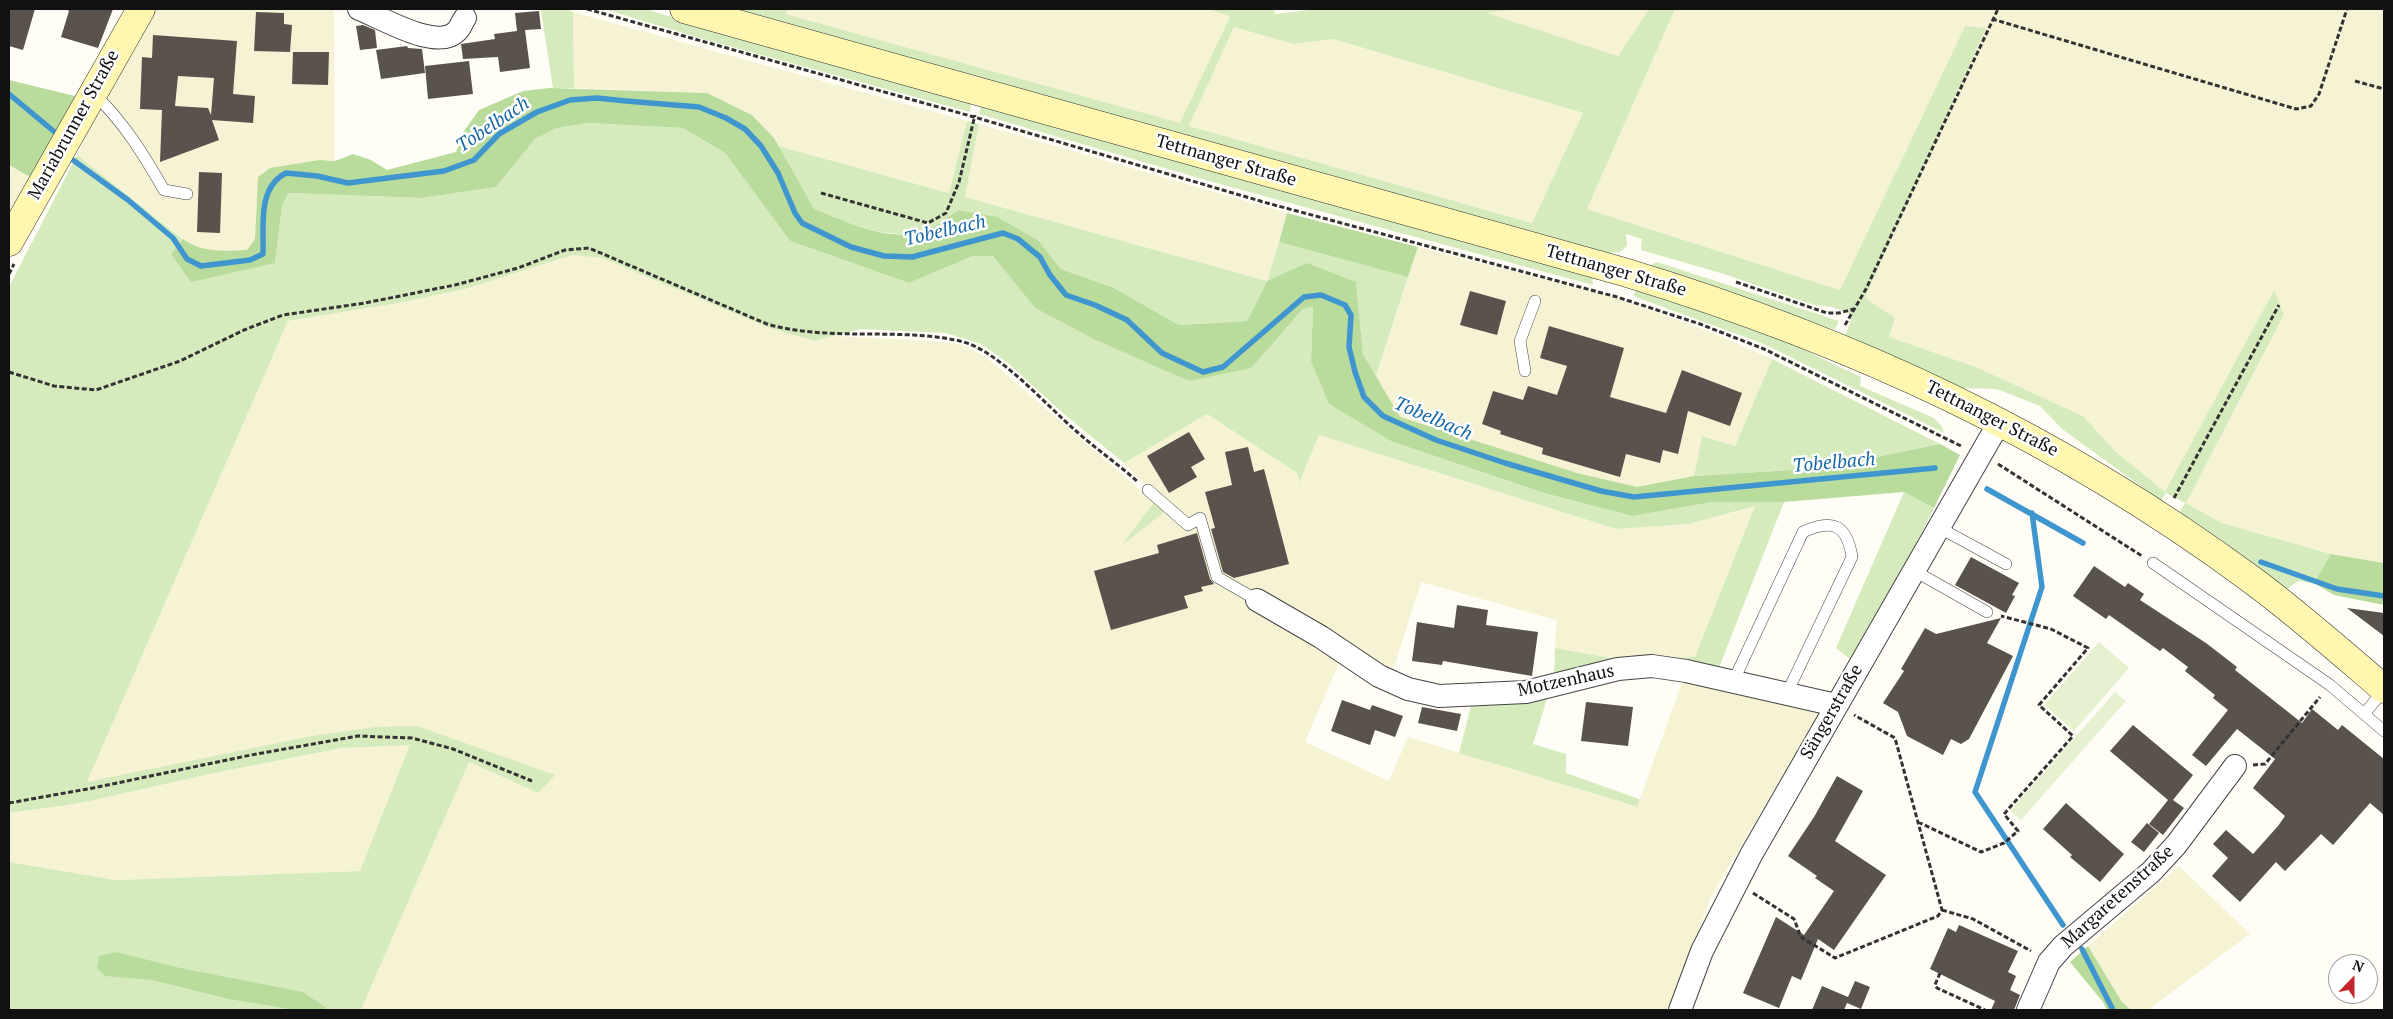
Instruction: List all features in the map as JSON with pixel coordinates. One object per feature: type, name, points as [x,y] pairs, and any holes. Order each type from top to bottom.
[{"type":"main road","name":"Mariabrunner Straße","points":[[9,242],[141,9]]},
{"type":"main road","name":"Tettnanger Straße","points":[[684,9],[1633,275],[1696,294],[1836,345],[2000,421],[2063,455],[2157,514],[2253,581],[2324,636],[2384,689]]},
{"type":"street","points":[[359,9],[428,38],[446,38],[457,32],[465,18]]},
{"type":"street","name":"Sängerstraße","points":[[1680,1010],[1702,951],[1736,882],[2000,421]]},
{"type":"street","name":"Motzenhaus","points":[[1257,600],[1321,637],[1378,676],[1408,689],[1439,696],[1526,692],[1618,670],[1652,666],[1836,705]]},
{"type":"street","name":"Margaretenstraße","points":[[2028,1010],[2041,977],[2054,956],[2077,932],[2151,872],[2176,845],[2235,766]]},
{"type":"lane","points":[[93,93],[124,128],[145,157],[164,190],[188,194]]},
{"type":"lane","points":[[1525,371],[1520,341],[1535,301]]},
{"type":"lane","points":[[1148,490],[1188,525],[1200,518],[1217,577],[1257,600]]},
{"type":"lane","points":[[1733,682],[1804,532],[1819,524],[1836,526],[1849,539],[1852,557],[1786,695]]},
{"type":"lane","points":[[1938,527],[2006,564]]},
{"type":"lane","points":[[2153,563],[2330,685],[2384,731]]},
{"type":"lane","points":[[1914,570],[1986,612]]},
{"type":"lane","points":[[2364,714],[2384,689]]},
{"type":"path","points":[[587,9],[974,117],[1267,203],[1617,297],[1700,324],[1764,349],[2005,468],[2153,563]]},
{"type":"path","points":[[1836,345],[1866,289],[1998,9]]},
{"type":"path","points":[[1992,20],[2296,109],[2311,106],[2319,94],[2347,9]]},
{"type":"path","points":[[2354,81],[2384,89]]},
{"type":"path","points":[[821,193],[928,223],[946,213],[960,182],[974,117]]},
{"type":"path","points":[[9,372],[54,386],[96,390],[180,361],[244,330],[283,315],[365,303],[455,286],[518,268],[565,250],[589,248],[767,324],[790,331],[816,334],[924,336],[961,341],[982,350],[1004,364],[1054,412],[1148,490]]},
{"type":"path","points":[[2157,514],[2174,499],[2278,305]]},
{"type":"path","points":[[1917,822],[1981,852],[2004,843],[2018,831],[2004,814],[2073,736],[2039,705],[2088,648],[2052,629],[1986,612]]},
{"type":"path","points":[[2235,766],[2265,764],[2330,685]]},
{"type":"path","points":[[1736,882],[1794,920],[1801,937],[1835,958],[1938,916],[1942,910],[1895,738],[1836,705]]},
{"type":"path","points":[[9,803],[94,788],[250,755],[358,736],[412,738],[453,749],[532,782]]},
{"type":"path","points":[[1942,910],[1974,919],[2018,943]]},
{"type":"path","points":[[1940,973],[1936,985],[1937,988],[1986,1010]]},
{"type":"shaded area","points":[[155,9],[334,9],[335,161],[319,160],[270,168],[258,177],[255,239],[247,250],[210,251],[196,248],[77,155],[98,109]]},
{"type":"shaded area","points":[[788,9],[1208,9],[1230,15],[1180,124],[784,14]]},
{"type":"shaded area","points":[[1516,9],[1649,9],[1618,56],[1486,13]]},
{"type":"shaded area","points":[[1675,9],[2384,9],[2384,563],[2331,554],[2222,523],[2186,503],[2284,316],[2273,291],[2166,493],[2115,451],[2083,416],[1976,367],[1889,337],[1895,318],[1865,299],[1986,28],[1965,26],[1840,290],[1587,209]]},
{"type":"shaded area","points":[[573,12],[967,121],[949,193],[778,146],[774,138],[752,115],[707,93],[574,88]]},
{"type":"shaded area","points":[[1234,27],[1293,44],[1333,39],[1583,113],[1532,223],[1189,126]]},
{"type":"shaded area","points":[[979,124],[1287,213],[1267,281],[965,197]]},
{"type":"shaded area","points":[[9,165],[39,182],[9,239]]},
{"type":"shaded area","points":[[1418,247],[1617,298],[1713,333],[1772,359],[1735,446],[1702,436],[1694,476],[1673,491],[1634,495],[1385,413],[1369,399]]},
{"type":"shaded area","points":[[574,255],[602,258],[767,327],[815,341],[836,336],[931,341],[962,345],[986,357],[1154,502],[1124,543],[1168,509],[1124,463],[1207,414],[1297,473],[1299,482],[1319,435],[1616,529],[1689,524],[1756,506],[1695,657],[1611,658],[1555,648],[1556,620],[1421,582],[1392,674],[1342,656],[1305,742],[1389,781],[1408,737],[1637,807],[1684,677],[1819,713],[1711,897],[1669,1010],[361,1010],[469,762],[537,793],[417,726],[87,782],[288,321],[398,303],[465,289]]},
{"type":"shaded area","points":[[411,744],[360,871],[116,880],[9,862],[9,813],[81,803],[214,773],[343,748]]},
{"type":"shaded area","points":[[2179,866],[2250,934],[2148,1010],[2131,1010],[2122,1002],[2088,946]]},
{"type":"green space","points":[[534,9],[566,9],[573,12],[574,88],[553,88],[541,11]]},
{"type":"green space","points":[[604,9],[645,9],[767,46],[971,103],[970,112],[703,39]]},
{"type":"green space","points":[[725,9],[788,9],[785,14],[1180,123],[1230,16],[1208,9],[1274,9],[1275,14],[1318,9],[1516,9],[1487,13],[1618,56],[1649,9],[1675,9],[1587,209],[1840,290],[1965,26],[1986,28],[1865,298],[1895,318],[1889,337],[1976,367],[2083,416],[2115,451],[2165,492],[2274,290],[2284,315],[2186,503],[2222,523],[2331,554],[2314,583],[2298,581],[2284,591],[2223,541],[2180,512],[2185,503],[2166,493],[2161,501],[2062,429],[2040,406],[1997,389],[1962,388],[1845,335],[1853,315],[1832,307],[1814,305],[1724,274],[1641,250],[1642,239],[1626,234],[1627,246],[1620,252],[1609,253]],"holes":[[[1234,27],[1293,44],[1333,39],[1583,113],[1532,223],[1189,126]]]},
{"type":"green space","points":[[9,80],[83,98],[39,182],[9,165]]},
{"type":"green space","points":[[550,88],[707,93],[752,115],[774,138],[814,209],[870,230],[900,234],[929,229],[958,210],[997,217],[1039,241],[1061,269],[1114,288],[1179,325],[1247,321],[1267,281],[1307,263],[1356,282],[1363,354],[1400,417],[1577,473],[1637,487],[1694,476],[1823,468],[1940,444],[1960,455],[1934,508],[1904,492],[1784,502],[1713,502],[1632,516],[1544,493],[1393,442],[1329,404],[1311,361],[1313,306],[1302,310],[1251,368],[1189,381],[1094,339],[1035,308],[993,256],[973,256],[909,283],[790,241],[725,153],[683,128],[589,123],[557,128],[535,139],[496,187],[422,198],[288,193],[282,207],[275,263],[191,282],[171,254],[183,239],[190,244],[205,249],[221,251],[247,250],[255,239],[258,177],[270,168],[319,160],[335,161],[353,154],[371,160],[387,170],[456,152],[464,131],[479,110],[523,91]]},
{"type":"green space","points":[[981,106],[1592,275],[1593,285],[1216,183],[979,114]]},
{"type":"green space","points":[[967,121],[979,124],[965,197],[1267,281],[1247,321],[1179,325],[1114,288],[1061,269],[1039,241],[958,210],[933,227],[914,233],[885,233],[841,220],[813,209],[778,146],[949,193]]},
{"type":"green space","points":[[589,123],[683,128],[725,153],[790,241],[909,283],[973,256],[993,256],[1035,308],[1189,381],[1279,336],[1302,310],[1313,306],[1311,361],[1393,442],[1544,493],[1632,516],[1713,502],[1784,502],[1718,670],[1554,677],[1555,648],[1611,658],[1695,657],[1755,506],[1689,524],[1616,529],[1319,435],[1299,483],[1297,473],[1207,414],[1124,463],[1064,414],[1008,363],[981,344],[946,333],[861,329],[815,341],[767,327],[602,258],[573,255],[465,289],[398,303],[288,321],[87,782],[312,736],[376,727],[417,726],[555,775],[538,793],[469,762],[361,1010],[9,1010],[9,862],[116,880],[360,871],[410,745],[342,748],[214,773],[81,803],[9,813],[9,287],[77,155],[183,239],[171,254],[275,263],[282,207],[288,193],[422,198],[496,187],[535,139],[557,128]]},
{"type":"green space","points":[[1287,213],[1418,247],[1408,277],[1279,242]]},
{"type":"green space","points":[[1279,242],[1408,277],[1376,376],[1363,354],[1356,283],[1267,281]]},
{"type":"green space","points":[[1657,262],[1839,321],[1835,330],[1649,266]]},
{"type":"green space","points":[[1637,288],[1779,338],[1861,377],[1860,386],[1934,418],[1942,427],[1944,433],[1764,344],[1633,296]]},
{"type":"green space","points":[[1772,359],[1940,444],[1823,468],[1694,476],[1702,436],[1735,446]]},
{"type":"green space","points":[[1904,492],[1934,508],[1912,551],[1850,659],[1836,648]]},
{"type":"green space","points":[[1154,502],[1166,511],[1122,545]]},
{"type":"green space","points":[[2331,554],[2384,563],[2384,605],[2334,595],[2314,583]]},
{"type":"green space","points":[[2099,642],[2129,668],[2074,731],[2044,705]]},
{"type":"green space","points":[[1550,689],[1533,744],[1566,754],[1566,773],[1639,799],[1638,807],[1459,753],[1474,694]]},
{"type":"green space","points":[[2115,692],[2126,701],[2021,820],[2010,811]]},
{"type":"green space","points":[[2088,946],[2122,1002],[2131,1010],[2107,1010],[2103,1002],[2070,962]]},
{"type":"green space","points":[[116,952],[180,968],[303,992],[326,1008],[324,1010],[295,1010],[229,999],[152,980],[105,976],[97,968],[99,956]]},
{"type":"building","points":[[9,9],[35,9],[23,50],[9,46]]},
{"type":"building","points":[[66,9],[113,9],[98,48],[61,37],[69,11]]},
{"type":"building","points":[[539,11],[541,29],[525,30],[530,68],[500,72],[498,57],[463,59],[461,44],[495,39],[494,34],[517,31],[515,13]]},
{"type":"building","points":[[256,12],[284,13],[284,24],[292,25],[290,52],[254,51]]},
{"type":"building","points":[[363,25],[375,30],[377,48],[360,50],[356,26]]},
{"type":"building","points":[[153,35],[237,41],[233,94],[255,96],[253,123],[212,120],[219,140],[160,162],[162,110],[140,109],[142,57],[152,58]],"holes":[[[178,76],[214,78],[211,115],[208,108],[175,106]]]},
{"type":"building","points":[[407,46],[408,48],[422,49],[425,73],[381,79],[376,50]]},
{"type":"building","points":[[293,52],[329,52],[328,85],[292,84]]},
{"type":"building","points":[[469,61],[473,94],[428,99],[425,66]]},
{"type":"building","points":[[199,172],[222,173],[220,233],[197,232]]},
{"type":"building","points":[[1470,291],[1506,301],[1497,335],[1460,325]]},
{"type":"building","points":[[1549,326],[1624,348],[1610,397],[1666,413],[1682,370],[1742,393],[1730,426],[1688,411],[1678,454],[1663,450],[1660,463],[1626,454],[1620,477],[1542,454],[1543,448],[1500,434],[1501,431],[1482,424],[1493,391],[1523,400],[1528,386],[1557,395],[1567,366],[1540,358]]},
{"type":"building","points":[[1189,432],[1205,459],[1191,467],[1197,477],[1169,493],[1147,456]]},
{"type":"building","points":[[1248,447],[1254,472],[1264,469],[1289,564],[1234,578],[1223,572],[1211,529],[1215,528],[1205,492],[1232,485],[1225,452]]},
{"type":"building","points":[[1197,533],[1210,579],[1214,584],[1201,587],[1203,591],[1184,596],[1188,608],[1111,630],[1094,571],[1159,553],[1157,545]]},
{"type":"building","points":[[1971,557],[2019,583],[2012,595],[2015,596],[2006,613],[1955,585]]},
{"type":"building","points":[[2094,566],[2125,587],[2128,583],[2144,594],[2140,600],[2206,643],[2237,667],[2235,670],[2302,723],[2312,709],[2338,730],[2342,725],[2384,759],[2384,815],[2370,803],[2333,845],[2321,834],[2285,871],[2276,862],[2240,902],[2212,876],[2228,858],[2213,844],[2226,830],[2253,854],[2278,826],[2285,816],[2253,788],[2275,759],[2237,729],[2206,766],[2192,755],[2228,710],[2213,698],[2215,695],[2185,671],[2188,667],[2163,648],[2160,651],[2109,615],[2106,619],[2073,596]]},
{"type":"building","points":[[1457,605],[1488,610],[1486,625],[1538,632],[1532,676],[1443,661],[1442,665],[1412,661],[1417,622],[1454,628]]},
{"type":"building","points":[[2347,608],[2384,613],[2384,636]]},
{"type":"building","points":[[2001,618],[1987,643],[2013,656],[1969,739],[1961,744],[1951,739],[1943,755],[1907,736],[1898,712],[1883,703],[1904,671],[1901,669],[1925,628],[1936,634]]},
{"type":"building","points":[[1342,700],[1370,710],[1372,705],[1403,716],[1395,737],[1375,730],[1370,745],[1331,731]]},
{"type":"building","points":[[1586,702],[1633,707],[1628,746],[1581,741]]},
{"type":"building","points":[[1422,707],[1461,714],[1457,731],[1418,723]]},
{"type":"building","points":[[2133,725],[2193,775],[2173,800],[2184,808],[2163,835],[2149,824],[2168,800],[2110,751]]},
{"type":"building","points":[[1837,776],[1863,791],[1835,841],[1886,875],[1834,950],[1818,939],[1801,980],[1792,976],[1779,1008],[1743,993],[1776,917],[1804,935],[1834,891],[1815,878],[1817,876],[1788,856],[1814,817]]},
{"type":"building","points":[[2066,803],[2124,854],[2100,882],[2070,857],[2072,855],[2043,829]]},
{"type":"building","points":[[2147,823],[2159,833],[2144,852],[2131,842]]},
{"type":"building","points":[[1959,925],[2018,951],[2008,972],[2016,976],[2010,990],[2020,995],[2014,1010],[1991,1010],[1995,1001],[1930,969],[1948,928],[1956,932]]},
{"type":"building","points":[[1855,981],[1870,987],[1861,1009],[1847,1003],[1844,1010],[1812,1010],[1822,986],[1848,997]]},
{"type":"waterway","name":"Tobelbach","points":[[9,94],[57,134]]},
{"type":"waterway","name":"Tobelbach","points":[[73,160],[128,200],[173,238],[187,259],[201,266],[250,260],[263,254],[263,220],[266,198],[270,188],[286,173],[317,176],[348,183],[444,171],[474,160],[499,134],[537,112],[570,100],[597,98],[699,107],[726,118],[745,129],[761,146],[778,173],[795,213],[802,223],[851,247],[884,256],[912,257],[1003,233],[1018,239],[1040,257],[1050,275],[1066,295],[1095,305],[1127,320],[1162,353],[1203,372],[1223,367],[1304,297],[1321,295],[1345,305],[1351,315],[1349,347],[1355,372],[1364,397],[1383,416],[1436,440],[1505,463],[1601,491],[1634,497],[1935,468]]},
{"type":"waterway","name":"Tobelbach","points":[[1987,489],[2083,543]]},
{"type":"waterway","points":[[2032,513],[2042,587],[1975,792],[2063,925]]},
{"type":"waterway","name":"Tobelbach","points":[[2261,562],[2337,589],[2384,596]]},
{"type":"waterway","points":[[2082,949],[2113,1010]]}]
